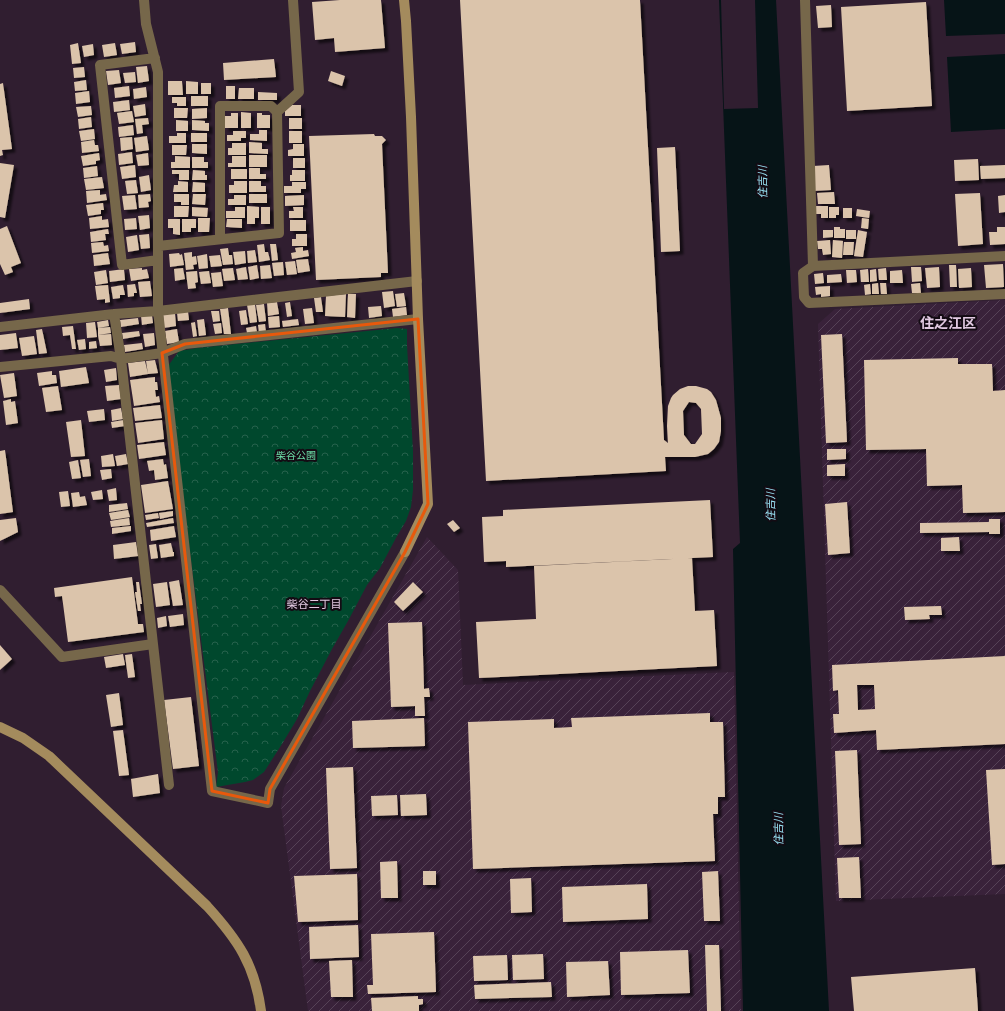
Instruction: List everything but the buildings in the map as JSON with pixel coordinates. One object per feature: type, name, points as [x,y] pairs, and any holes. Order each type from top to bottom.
[{"type":"street","points":[[144,0],[146,24],[158,72],[158,311],[212,791],[268,803],[270,789],[405,552],[428,504],[418,319],[411,118],[404,0]]},
{"type":"street","points":[[277,112],[299,92],[293,0]]},
{"type":"street","points":[[805,0],[812,266]]},
{"type":"street","points":[[155,58],[100,65],[122,265],[158,260]]},
{"type":"street","points":[[158,246],[220,240],[279,233],[277,112],[271,106],[220,106],[220,240]]},
{"type":"street","points":[[1005,256],[812,266],[803,273],[804,297],[809,304],[1005,294]]},
{"type":"street","points":[[0,327],[114,314],[158,311],[417,281]]},
{"type":"street","points":[[114,314],[121,359],[169,786]]},
{"type":"street","points":[[0,367],[111,356],[121,359],[162,353],[185,344],[418,319]]},
{"type":"street","points":[[0,590],[62,657],[153,644]]},
{"type":"street","points":[[0,728],[23,738],[49,756],[208,906],[229,931],[245,957],[257,987],[261,1011]]},
{"type":"highlighted area","points":[[418,319],[428,504],[405,552],[270,789],[268,803],[212,791],[162,353],[185,344]]},
{"type":"shaded area","points":[[1005,300],[1005,894],[836,901],[818,324],[835,309]]},
{"type":"shaded area","points":[[427,537],[458,570],[463,685],[734,672],[741,1011],[308,1011],[281,806],[284,788]]},
{"type":"green space","name":"柴谷公園","points":[[397,328],[407,329],[413,451],[413,490],[411,507],[406,521],[380,568],[367,585],[310,691],[297,719],[264,772],[253,780],[216,787],[218,772],[168,366],[179,351],[197,348]]},
{"type":"water","name":"住吉川","points":[[719,0],[776,0],[829,1011],[743,1011],[733,549],[740,543]]},
{"type":"water","points":[[944,0],[1005,0],[1005,34],[946,36]]},
{"type":"water","points":[[1005,54],[1005,129],[951,132],[947,57]]},
{"type":"pier","points":[[721,0],[755,0],[758,108],[724,109]]},
{"type":"district","name":"住之江区","points":[[948,322]]},
{"type":"district","name":"柴谷二丁目","points":[[314,603]]}]
